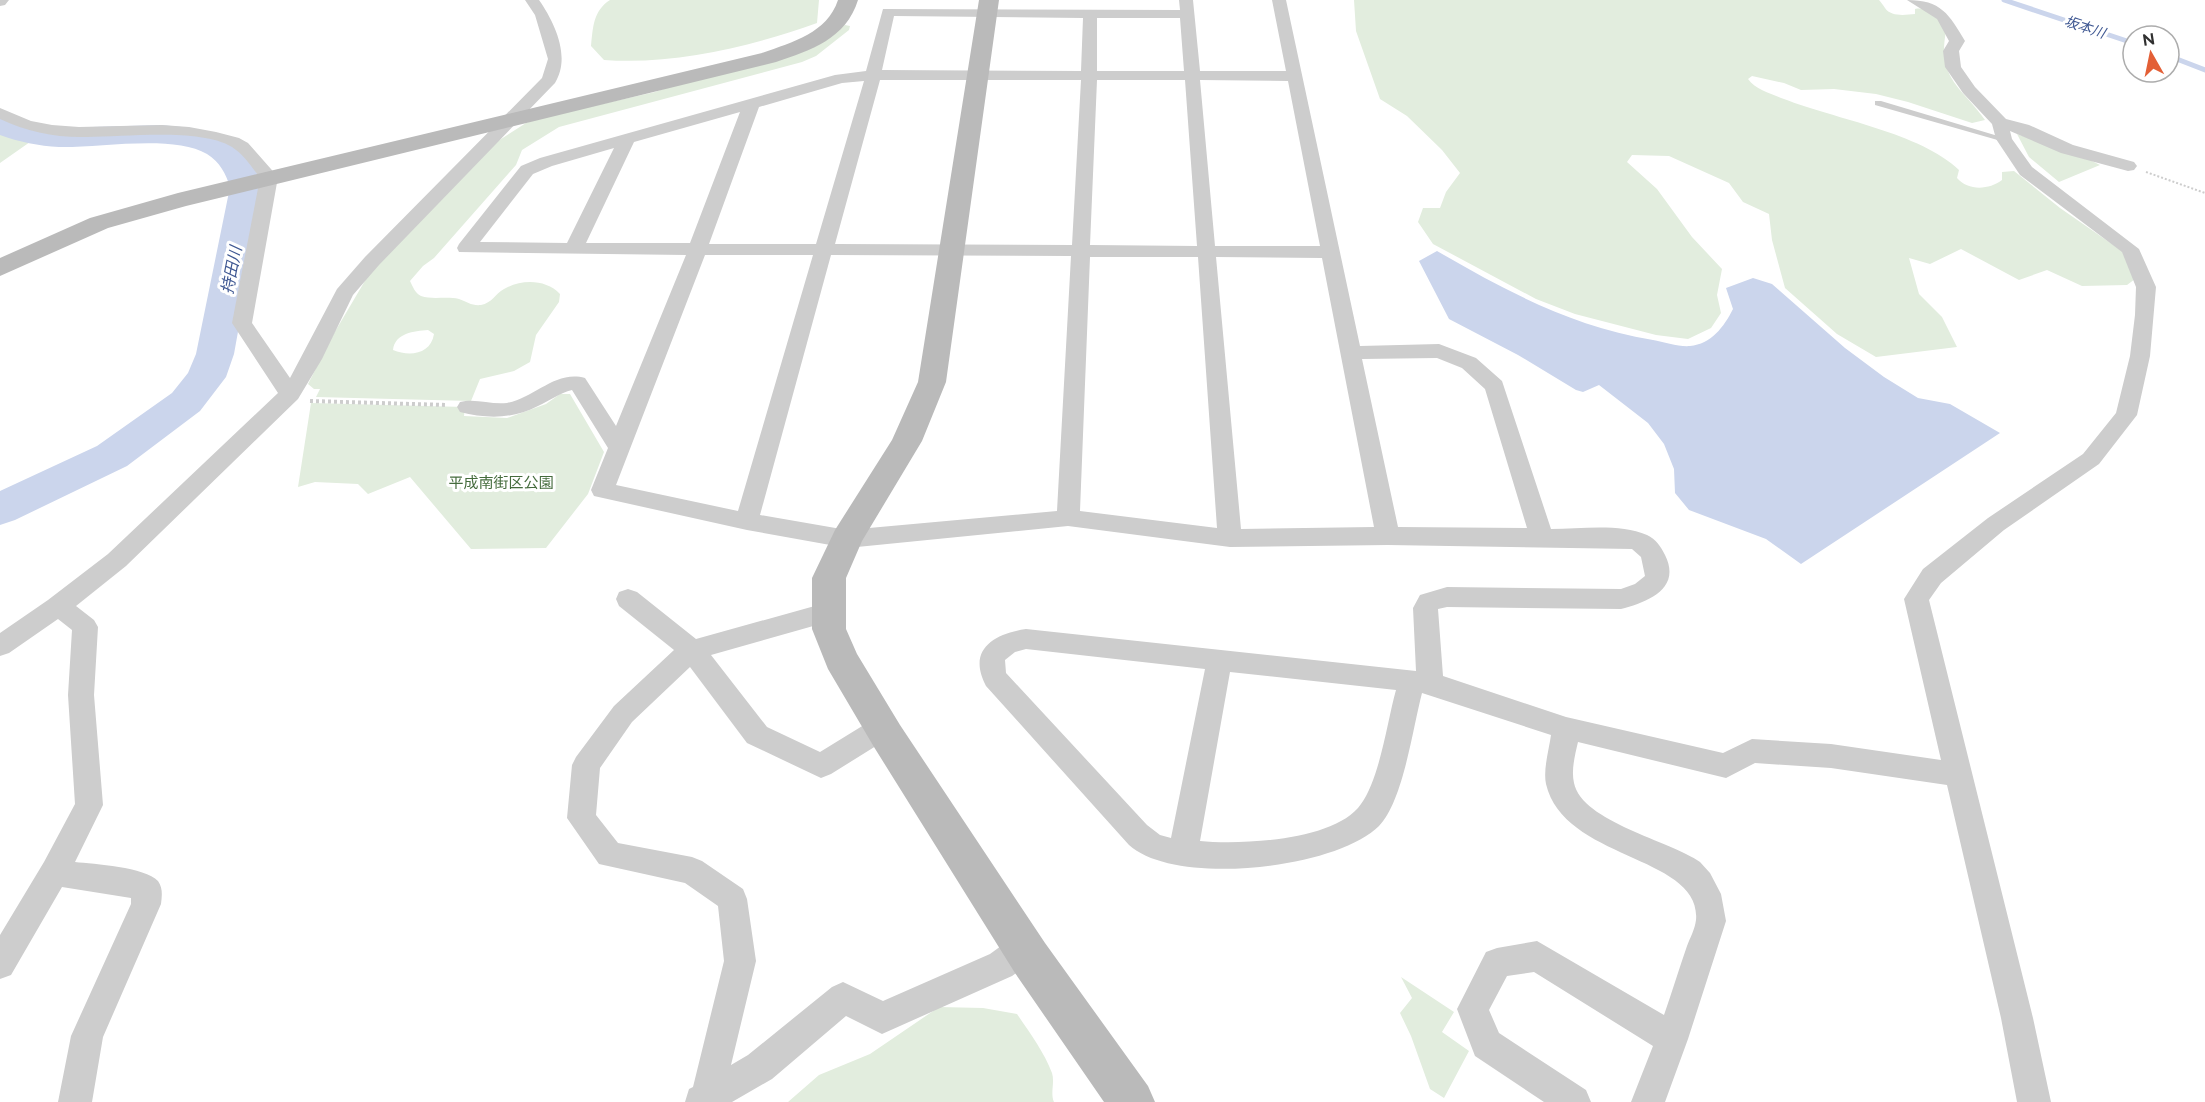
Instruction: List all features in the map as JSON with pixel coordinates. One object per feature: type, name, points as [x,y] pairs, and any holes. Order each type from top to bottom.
[{"type":"street","points":[[0,646],[57,607],[117,560],[290,394],[312,359],[344,293],[372,261],[513,120],[549,80],[556,59],[542,15],[532,0]]},
{"type":"street","points":[[0,268],[99,223],[178,200],[769,58],[814,40],[836,25],[848,0]]},
{"type":"street","points":[[1279,0],[1388,536]]},
{"type":"street","points":[[1914,0],[1943,16],[1957,41],[1951,51],[1953,67],[2002,131],[2026,171],[2130,249],[2146,287],[2140,356],[2126,415],[2091,459],[1996,524],[1932,576],[1916,599],[2017,1018],[2034,1102]]},
{"type":"street","points":[[988,6],[932,382],[907,441],[847,538],[829,578],[829,629],[841,659],[882,728],[1023,949],[1132,1102]]},
{"type":"street","points":[[747,521],[873,75],[888,12],[988,6],[1090,15],[1187,7],[1230,538]]},
{"type":"street","points":[[1068,518],[1090,15]]},
{"type":"street","points":[[1295,76],[873,75],[841,78],[546,162],[527,170],[466,248],[1330,252]]},
{"type":"street","points":[[752,105],[602,490],[747,521],[847,538],[1068,518],[1230,538],[1388,536],[1626,538],[1639,540],[1651,550],[1659,571],[1658,577],[1644,591],[1621,599],[1437,598],[1429,602],[1425,608],[1420,682],[1381,797],[1371,815],[1359,828],[1325,840],[1272,853],[1209,857],[1155,847],[1137,834],[995,678],[992,658],[1000,649],[1011,642],[1026,639],[1420,682],[1566,728],[1726,766],[1752,751],[1831,756],[1957,774]]},
{"type":"street","points":[[0,113],[30,128],[73,133],[153,129],[200,132],[238,144],[264,179],[242,323],[290,394]]},
{"type":"street","points":[[2002,131],[2023,129],[2067,149],[2128,166]]},
{"type":"street","points":[[574,248],[627,140]]},
{"type":"street","points":[[1350,353],[1439,351],[1469,363],[1495,386],[1542,538]]},
{"type":"street","points":[[468,407],[507,410],[540,399],[560,385],[578,383],[619,448]]},
{"type":"street","points":[[628,599],[692,650],[757,735],[821,766],[882,728]]},
{"type":"street","points":[[0,964],[54,872],[88,805],[81,695],[85,627],[74,615],[57,607]]},
{"type":"street","points":[[703,1100],[740,961],[732,899],[692,871],[609,855],[582,818],[586,765],[623,714],[692,650],[830,612]]},
{"type":"street","points":[[1183,853],[1220,661]]},
{"type":"street","points":[[1566,728],[1559,782],[1563,794],[1573,808],[1593,824],[1689,870],[1707,896],[1711,921],[1672,1039],[1648,1102]]},
{"type":"street","points":[[54,872],[138,885],[147,891],[146,904],[87,1036],[75,1102]]},
{"type":"street","points":[[703,1100],[760,1066],[843,998],[882,1018],[1001,964],[1023,949]]},
{"type":"street","points":[[1574,1102],[1487,1044],[1473,1009],[1497,963],[1536,956],[1672,1039]]},
{"type":"lane","points":[[1878,104],[2002,131]]},
{"type":"path","points":[[2128,166],[2205,193]]},
{"type":"path","points":[[328,401],[468,407]]},
{"type":"green space","points":[[610,0],[819,0],[817,23],[792,32],[739,47],[685,57],[631,61],[604,60],[591,46],[597,14]]},
{"type":"green space","points":[[1354,0],[1879,0],[1888,11],[1894,14],[1915,14],[1915,9],[1925,10],[1937,18],[1946,31],[1945,60],[1953,81],[1985,120],[1972,123],[1876,94],[1834,89],[1801,90],[1784,83],[1752,76],[1748,79],[1760,89],[1784,99],[1876,128],[1923,146],[1943,157],[1959,170],[1957,178],[1967,185],[1979,188],[1991,186],[2002,180],[2002,172],[2014,171],[2060,208],[2122,251],[2135,279],[2127,285],[2082,286],[2047,270],[2019,280],[1961,249],[1930,264],[1909,258],[1919,294],[1942,317],[1957,347],[1876,357],[1837,334],[1785,288],[1772,240],[1769,214],[1743,202],[1729,183],[1669,156],[1632,155],[1627,162],[1657,189],[1692,237],[1722,269],[1717,295],[1721,313],[1711,328],[1688,339],[1656,335],[1575,314],[1536,299],[1433,244],[1418,222],[1423,208],[1440,208],[1446,192],[1460,173],[1442,150],[1407,116],[1380,99],[1356,31]]},
{"type":"green space","points":[[845,25],[850,26],[849,30],[816,56],[802,62],[559,127],[522,150],[516,165],[434,258],[423,266],[410,281],[421,296],[454,298],[478,305],[488,302],[504,289],[518,283],[541,283],[554,289],[560,294],[559,302],[536,335],[530,362],[514,371],[480,379],[471,401],[316,397],[320,389],[314,389],[308,384],[333,335],[369,274],[498,141],[526,123],[540,118],[655,92]],"holes":[[[428,330],[434,334],[429,346],[419,352],[406,353],[393,350],[397,340],[406,334]]]},
{"type":"green space","points":[[0,132],[27,140],[30,142],[0,163]]},
{"type":"green space","points":[[2017,134],[2100,165],[2059,182],[2029,157]]},
{"type":"green space","name":"平成南街区公園","points":[[560,394],[570,394],[604,452],[588,494],[546,548],[471,549],[410,477],[368,494],[358,484],[315,482],[298,487],[311,403],[465,407],[464,416],[507,418],[546,404]]},
{"type":"green space","points":[[1401,977],[1454,1012],[1442,1032],[1469,1051],[1444,1098],[1430,1089],[1400,1013],[1412,998]]},
{"type":"green space","points":[[939,1007],[983,1008],[1017,1014],[1049,1065],[1053,1077],[1054,1102],[788,1102],[819,1075],[870,1054]]},
{"type":"water","points":[[1437,251],[1541,306],[1623,334],[1681,346],[1698,345],[1716,334],[1721,328],[1733,309],[1726,288],[1753,278],[1772,284],[1845,348],[1884,377],[1918,398],[1950,404],[2000,433],[1801,564],[1766,539],[1689,510],[1675,493],[1674,469],[1664,444],[1648,423],[1599,385],[1583,392],[1576,390],[1518,355],[1449,319],[1419,261]]},
{"type":"waterway","name":"坂本川","points":[[2004,0],[2121,39]]},
{"type":"waterway","name":"坂本川","points":[[2181,61],[2205,70]]},
{"type":"waterway","name":"持田川","points":[[0,125],[27,134],[58,137],[161,134],[192,138],[218,147],[238,165],[247,187],[215,354],[206,377],[186,402],[112,456],[0,509]]}]
